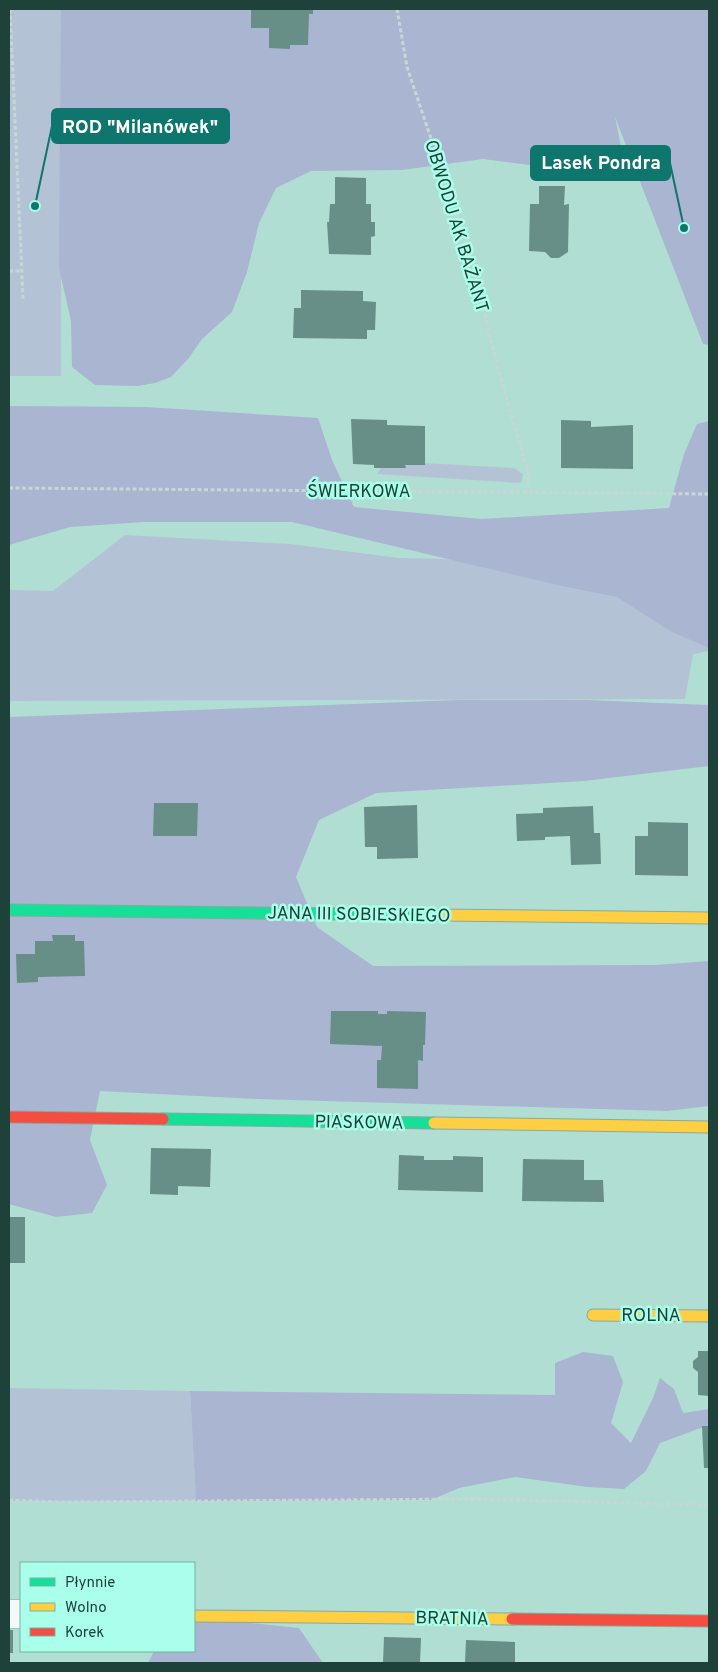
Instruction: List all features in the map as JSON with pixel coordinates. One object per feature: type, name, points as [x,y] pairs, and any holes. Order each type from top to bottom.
[{"type":"street","name":"JANA III SOBIESKIEGO","points":[[9,910],[709,918]]},
{"type":"street","name":"PIASKOWA","points":[[9,1117],[709,1127]]},
{"type":"street","name":"ROLNA","points":[[593,1315],[709,1316]]},
{"type":"street","name":"BRATNIA","points":[[195,1616],[709,1620]]},
{"type":"path","points":[[10,9],[11,80],[23,299]]},
{"type":"path","name":"OBWODU AK BAŻANT","points":[[397,9],[407,67],[471,258],[499,372],[528,472],[527,492]]},
{"type":"path","points":[[9,271],[22,271]]},
{"type":"path","name":"ŚWIERKOWA","points":[[9,488],[709,494]]},
{"type":"path","points":[[9,1500],[70,1502],[472,1499],[709,1505]]},
{"type":"shaded area","points":[[9,9],[61,9],[61,376],[9,376]]},
{"type":"shaded area","points":[[61,9],[709,9],[709,345],[703,344],[615,117],[624,161],[605,175],[483,159],[402,170],[311,171],[276,188],[259,223],[247,272],[232,312],[202,339],[188,359],[171,377],[155,383],[138,386],[95,385],[72,367],[71,321],[59,268]]},
{"type":"shaded area","points":[[9,406],[146,407],[318,418],[332,460],[354,507],[481,519],[669,508],[684,454],[697,424],[709,421],[709,648],[670,631],[617,597],[562,586],[292,522],[144,522],[70,527],[9,545]]},
{"type":"shaded area","points":[[386,461],[514,468],[523,474],[521,483],[377,474]]},
{"type":"shaded area","points":[[125,535],[290,544],[399,558],[670,564],[709,574],[709,651],[693,654],[685,699],[9,701],[9,590],[53,591]]},
{"type":"shaded area","points":[[459,700],[587,700],[709,705],[709,766],[584,781],[376,793],[319,820],[296,877],[317,927],[373,966],[655,965],[709,961],[709,1106],[667,1111],[258,1099],[100,1091],[90,1140],[107,1185],[92,1213],[56,1217],[9,1204],[9,717]]},
{"type":"shaded area","points":[[583,1352],[613,1356],[623,1382],[611,1423],[631,1443],[653,1398],[660,1378],[674,1389],[683,1413],[709,1409],[709,1425],[660,1443],[646,1471],[624,1489],[588,1487],[515,1477],[459,1488],[431,1500],[196,1501],[190,1391],[555,1395],[555,1363]]},
{"type":"shaded area","points":[[9,1388],[190,1391],[196,1501],[9,1501]]},
{"type":"shaded area","points":[[195,1617],[299,1628],[323,1663],[148,1663],[154,1652],[195,1652]]},
{"type":"building","points":[[251,9],[313,9],[313,14],[309,14],[308,45],[290,45],[290,49],[269,48],[269,28],[251,28]]},
{"type":"building","points":[[335,177],[366,178],[366,204],[371,204],[371,222],[375,222],[375,236],[371,237],[371,255],[329,254],[327,222],[329,222],[330,204],[335,204]]},
{"type":"building","points":[[539,186],[565,186],[564,205],[569,204],[568,252],[559,258],[551,258],[545,252],[529,251],[530,204],[539,204]]},
{"type":"building","points":[[301,290],[363,291],[363,301],[376,302],[375,330],[367,330],[367,339],[293,338],[294,308],[301,308]]},
{"type":"building","points":[[351,419],[387,420],[387,425],[425,426],[425,465],[405,465],[406,468],[374,468],[374,465],[353,464]]},
{"type":"building","points":[[561,420],[591,421],[591,427],[633,425],[633,469],[561,468]]},
{"type":"building","points":[[154,803],[198,803],[197,836],[153,836]]},
{"type":"building","points":[[417,805],[418,858],[377,859],[377,847],[365,847],[364,807]]},
{"type":"building","points":[[593,806],[594,833],[600,833],[601,864],[571,865],[570,836],[545,837],[545,840],[517,841],[516,814],[543,813],[543,808]]},
{"type":"building","points":[[648,822],[688,823],[688,876],[635,875],[635,836],[648,836]]},
{"type":"building","points":[[52,935],[75,935],[75,941],[84,941],[85,976],[38,977],[38,982],[17,983],[16,954],[35,954],[35,941],[53,941]]},
{"type":"building","points":[[331,1011],[378,1011],[378,1014],[387,1014],[387,1011],[426,1012],[423,1061],[418,1060],[418,1089],[377,1088],[377,1060],[381,1060],[382,1046],[330,1044]]},
{"type":"building","points":[[151,1148],[211,1149],[210,1187],[178,1186],[178,1195],[150,1194]]},
{"type":"building","points":[[399,1155],[424,1156],[424,1160],[453,1160],[453,1156],[483,1157],[483,1192],[398,1190]]},
{"type":"building","points":[[523,1159],[584,1160],[584,1180],[603,1180],[604,1202],[522,1201]]},
{"type":"building","points":[[9,1217],[25,1217],[25,1263],[9,1263]]},
{"type":"building","points":[[698,1351],[709,1351],[709,1396],[698,1395],[698,1372],[693,1368],[693,1361],[698,1357]]},
{"type":"building","points":[[702,1426],[709,1426],[709,1468],[704,1468]]},
{"type":"building","points":[[9,1630],[13,1630],[13,1653],[9,1653]]},
{"type":"building","points":[[384,1637],[421,1638],[420,1663],[383,1663]]},
{"type":"building","points":[[466,1640],[515,1642],[515,1663],[465,1663]]},
{"type":"traffic: fast","points":[[9,910],[435,915]]},
{"type":"traffic: fast","points":[[163,1119],[434,1123]]},
{"type":"traffic: slow","points":[[435,915],[709,918]]},
{"type":"traffic: slow","points":[[434,1123],[709,1127]]},
{"type":"traffic: slow","points":[[593,1315],[709,1316]]},
{"type":"traffic: slow","points":[[195,1616],[512,1619]]},
{"type":"traffic: jam","points":[[9,1117],[163,1119]]},
{"type":"traffic: jam","points":[[512,1619],[709,1621]]},
{"type":"place","name":"ROD \"Milanówek\"","points":[[35,206]]},
{"type":"place","name":"Lasek Pondra","points":[[684,228]]}]
